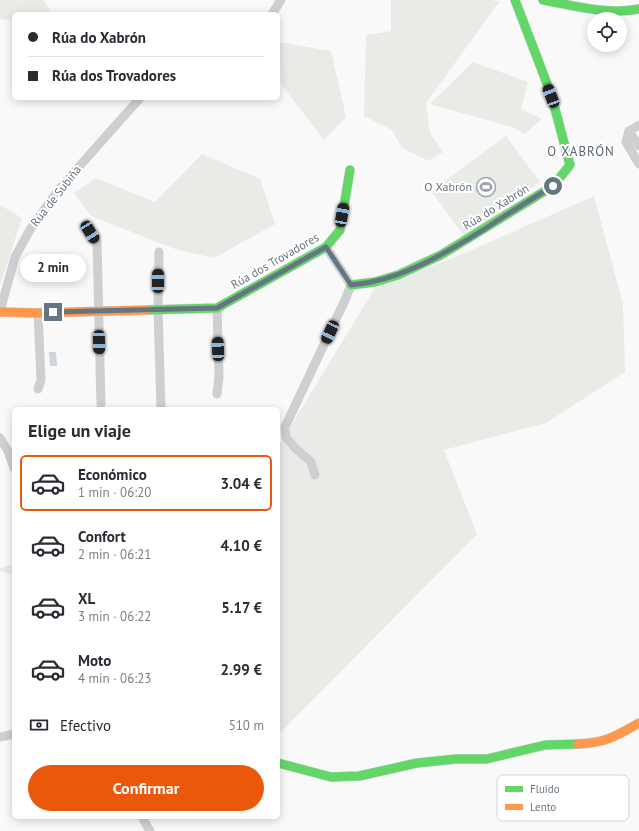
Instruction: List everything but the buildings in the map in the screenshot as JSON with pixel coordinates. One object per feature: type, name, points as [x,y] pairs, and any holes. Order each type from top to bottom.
[{"type":"street","points":[[273,12],[281,0]]},
{"type":"street","name":"Rúa do Xabrón","points":[[351,285],[367,284],[392,277],[441,256],[553,186],[570,165],[551,96],[538,59],[522,25],[515,0]]},
{"type":"street","points":[[543,0],[580,3],[609,11],[623,12],[639,9]]},
{"type":"street","name":"Rúa de Subiña","points":[[0,311],[15,258],[31,228],[60,188],[138,100]]},
{"type":"street","points":[[639,125],[629,131],[626,142],[639,164]]},
{"type":"street","points":[[629,131],[639,146]]},
{"type":"street","name":"Rúa dos Trovadores","points":[[0,311],[38,313],[217,308],[326,247],[334,240],[340,230],[350,170]]},
{"type":"street","points":[[90,232],[97,243],[100,404]]},
{"type":"street","points":[[315,475],[311,462],[286,437],[285,427],[346,300],[351,285],[326,247]]},
{"type":"street","points":[[159,252],[158,309],[161,407]]},
{"type":"street","points":[[217,308],[219,376],[217,394]]},
{"type":"street","points":[[38,313],[41,380],[38,389]]},
{"type":"street","points":[[0,438],[8,451],[12,462]]},
{"type":"street","points":[[280,764],[330,777],[359,776],[417,762],[456,759],[487,759],[545,745],[596,744],[612,738],[639,723]]},
{"type":"street","points":[[0,737],[12,734]]},
{"type":"street","points":[[143,819],[150,831]]},
{"type":"shaded area","points":[[0,0],[43,0],[50,10],[49,12],[12,12],[12,21],[0,19]]},
{"type":"shaded area","points":[[391,0],[493,0],[499,2],[426,103],[430,133],[443,152],[429,161],[402,148],[392,130],[364,116],[366,35],[391,31]]},
{"type":"shaded area","points":[[280,42],[331,51],[346,117],[324,140],[281,84]]},
{"type":"shaded area","points":[[473,62],[528,82],[521,109],[542,119],[524,134],[512,127],[430,104]]},
{"type":"shaded area","name":"O Xabrón","points":[[506,136],[540,182],[465,237],[431,191]]},
{"type":"shaded area","points":[[202,154],[260,179],[275,224],[214,258],[175,249],[91,216],[74,193],[96,178],[155,202]]},
{"type":"shaded area","points":[[594,196],[623,304],[625,372],[546,423],[444,450],[477,534],[280,733],[280,444],[375,288],[465,253]]},
{"type":"shaded area","points":[[0,205],[22,218],[0,285]]},
{"type":"shaded area","points":[[49,352],[56,352],[57,366],[50,366]]},
{"type":"shaded area","points":[[12,565],[12,574],[0,571],[0,568]]},
{"type":"traffic: fast","points":[[351,285],[375,282],[398,275],[441,255],[553,186],[570,165],[551,94],[515,0]]},
{"type":"traffic: fast","points":[[543,0],[603,10],[627,11],[639,9]]},
{"type":"traffic: fast","points":[[147,310],[217,308],[326,247],[340,230],[350,170]]},
{"type":"traffic: fast","points":[[280,764],[331,777],[359,776],[417,763],[456,759],[487,759],[545,745],[578,744]]},
{"type":"traffic: slow","points":[[0,312],[38,313],[147,310]]},
{"type":"traffic: slow","points":[[578,744],[596,742],[610,738],[639,723]]},
{"type":"place","name":"O Xabrón","points":[[486,187]]},
{"type":"district","name":"O XABRÓN","points":[[581,151]]},
{"type":"route","points":[[53,312],[217,308],[326,247],[351,285],[367,284],[392,277],[441,256],[553,186]]}]
